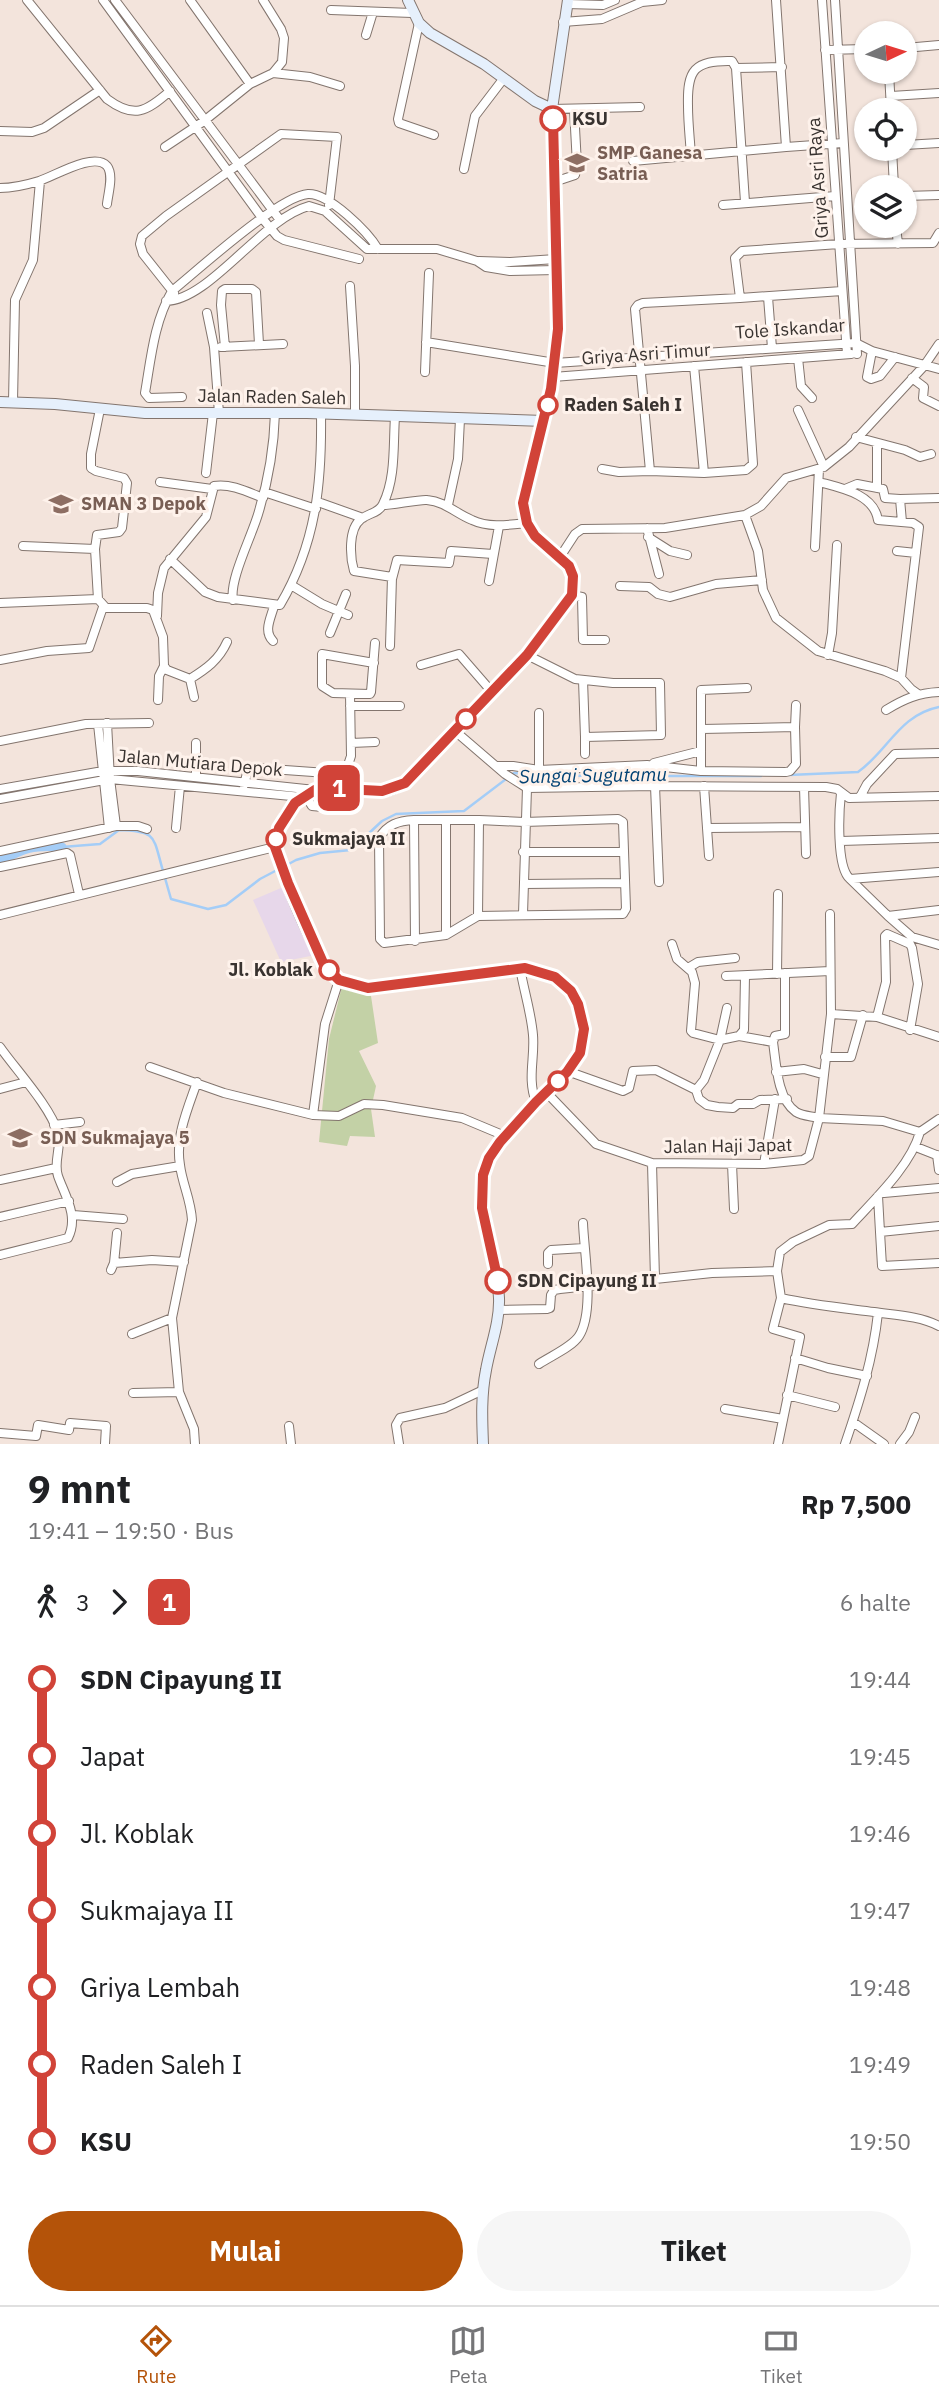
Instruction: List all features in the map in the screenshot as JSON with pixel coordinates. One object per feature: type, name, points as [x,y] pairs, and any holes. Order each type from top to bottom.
[{"type":"main road","points":[[408,0],[415,18],[430,33],[552,109]]},
{"type":"main road","points":[[483,1444],[481,1400],[499,1310],[496,1268],[485,1226],[481,1190],[483,1175],[489,1158],[505,1136],[567,1072],[580,1053],[584,1029],[578,1004],[571,991],[555,977],[535,969],[520,968],[368,988],[339,980],[324,965],[275,847],[276,837],[286,816],[307,794],[325,788],[382,791],[405,783],[527,655],[572,595],[573,576],[569,566],[535,536],[527,523],[523,503],[525,485],[544,421],[555,363],[558,329],[552,109],[568,2]]},
{"type":"main road","name":"Jalan Raden Saleh","points":[[0,402],[55,404],[145,413],[275,413],[544,421]]},
{"type":"street","points":[[27,0],[107,99],[131,113],[159,101],[170,91]]},
{"type":"street","points":[[103,0],[270,228],[284,240],[359,260]]},
{"type":"street","points":[[115,0],[280,220]]},
{"type":"street","points":[[190,0],[250,84]]},
{"type":"street","points":[[263,0],[284,38],[282,62],[273,74]]},
{"type":"street","points":[[568,2],[603,5],[615,0]]},
{"type":"street","points":[[563,22],[611,17],[642,1],[662,0]]},
{"type":"street","points":[[776,0],[786,148]]},
{"type":"street","name":"Griya Asri Raya","points":[[822,0],[847,355]]},
{"type":"street","name":"Griya Asri Raya","points":[[835,0],[857,354]]},
{"type":"street","points":[[331,10],[415,18],[398,119],[400,123],[434,135]]},
{"type":"street","points":[[366,35],[373,12]]},
{"type":"street","points":[[917,47],[939,45]]},
{"type":"street","points":[[825,50],[854,49]]},
{"type":"street","points":[[691,156],[688,79],[710,61],[732,61],[736,68],[745,202]]},
{"type":"street","points":[[736,68],[782,67]]},
{"type":"street","points":[[165,147],[204,121],[250,84],[273,74],[310,77],[340,86]]},
{"type":"street","points":[[464,169],[475,117],[504,78]]},
{"type":"street","points":[[890,84],[891,96],[939,93]]},
{"type":"street","points":[[0,131],[32,132],[44,128],[100,90]]},
{"type":"street","points":[[552,109],[640,107]]},
{"type":"street","points":[[554,182],[575,175],[577,165],[574,108]]},
{"type":"street","points":[[179,301],[143,254],[140,244],[142,236],[238,164],[285,133],[337,137],[331,203],[325,211]]},
{"type":"street","points":[[917,144],[939,142]]},
{"type":"street","points":[[633,161],[843,143]]},
{"type":"street","points":[[0,188],[40,181],[71,166],[102,162],[107,165],[110,175],[107,204]]},
{"type":"street","points":[[13,402],[15,300],[33,260],[40,181]]},
{"type":"street","points":[[723,205],[835,195]]},
{"type":"street","points":[[917,196],[939,195]]},
{"type":"street","points":[[182,397],[149,398],[145,393],[157,325],[166,301],[172,291],[262,218],[297,196],[319,196],[331,203],[373,247]]},
{"type":"street","points":[[166,301],[179,301],[280,220],[309,206],[325,211],[373,247],[437,249],[477,261],[556,265]]},
{"type":"street","points":[[740,298],[735,258],[738,253],[839,244],[933,243],[938,236]]},
{"type":"street","points":[[898,238],[898,244]]},
{"type":"street","points":[[425,372],[429,273]]},
{"type":"street","points":[[350,286],[355,415]]},
{"type":"street","points":[[225,347],[221,305],[222,291],[225,289],[252,289],[256,292],[259,344]]},
{"type":"street","points":[[650,471],[635,309],[638,305],[842,291]]},
{"type":"street","points":[[768,297],[772,348]]},
{"type":"street","points":[[206,473],[216,413],[214,347],[207,313]]},
{"type":"street","name":"Tole Iskandar","points":[[426,342],[555,363],[856,343],[869,350],[939,369]]},
{"type":"street","points":[[214,347],[283,344]]},
{"type":"street","points":[[560,557],[575,534],[582,529],[647,533],[746,515],[761,506],[786,478],[822,468],[849,447],[924,366],[939,344]]},
{"type":"street","points":[[869,350],[866,372],[871,379],[880,376],[895,357]]},
{"type":"street","name":"Griya Asri Timur","points":[[553,376],[847,355],[869,350]]},
{"type":"street","points":[[798,358],[801,386],[812,398]]},
{"type":"street","points":[[602,469],[619,472],[704,473],[746,470],[753,464],[746,362]]},
{"type":"street","points":[[694,366],[704,473]]},
{"type":"street","points":[[912,378],[924,387],[923,398],[939,406]]},
{"type":"street","points":[[0,660],[47,651],[89,648],[101,603],[95,549],[97,535],[119,532],[122,528],[127,483],[124,478],[90,468],[100,409]]},
{"type":"street","points":[[798,410],[822,468],[815,547]]},
{"type":"street","points":[[233,600],[234,578],[263,495],[273,454],[275,413]]},
{"type":"street","points":[[273,641],[267,630],[277,606],[291,586],[317,506],[322,458],[321,414]]},
{"type":"street","points":[[392,579],[390,576],[356,572],[352,569],[352,536],[355,527],[363,518],[380,510],[383,505],[391,476],[395,417]]},
{"type":"street","points":[[448,505],[458,459],[460,419]]},
{"type":"street","points":[[856,437],[905,450],[920,457],[931,454]]},
{"type":"street","points":[[877,444],[877,488]]},
{"type":"street","points":[[160,482],[212,489]]},
{"type":"street","points":[[819,482],[845,489],[873,505],[877,510],[878,520],[913,523],[919,527],[901,678]]},
{"type":"street","points":[[845,489],[857,484],[884,490],[885,498],[939,498]]},
{"type":"street","points":[[157,619],[162,575],[170,559],[206,517],[214,486],[222,485],[363,518]]},
{"type":"street","points":[[383,505],[423,499],[448,505],[468,519],[499,526],[527,523]]},
{"type":"street","points":[[900,499],[902,523]]},
{"type":"street","points":[[746,515],[758,551],[763,590],[776,618],[818,651],[885,671],[901,678],[918,694]]},
{"type":"street","points":[[489,582],[499,526]]},
{"type":"street","points":[[647,533],[670,551],[687,555]]},
{"type":"street","points":[[647,533],[659,574]]},
{"type":"street","points":[[23,545],[95,549]]},
{"type":"street","points":[[828,655],[832,634],[837,545]]},
{"type":"street","points":[[390,646],[392,579],[397,560],[449,563],[451,551],[493,554]]},
{"type":"street","points":[[897,551],[916,553]]},
{"type":"street","points":[[170,559],[205,592],[233,600],[277,606]]},
{"type":"street","points":[[620,586],[649,587],[666,597],[716,584],[762,580]]},
{"type":"street","points":[[291,586],[344,613]]},
{"type":"street","points":[[330,633],[344,613],[346,594]]},
{"type":"street","points":[[572,595],[582,597],[583,640],[605,640]]},
{"type":"street","points":[[0,603],[101,603],[150,608],[163,637],[164,666],[159,676],[158,700]]},
{"type":"street","points":[[190,679],[210,666],[223,653],[227,642]]},
{"type":"street","points":[[374,663],[323,650],[323,685],[327,691],[333,693],[369,695],[371,692],[374,663],[375,643]]},
{"type":"street","points":[[421,665],[459,654],[492,692]]},
{"type":"street","points":[[527,655],[561,674],[583,680],[660,683],[663,733],[659,736],[585,737]]},
{"type":"street","points":[[164,666],[167,670],[190,679]]},
{"type":"street","points":[[190,679],[194,697]]},
{"type":"street","points":[[583,680],[585,754]]},
{"type":"street","points":[[701,771],[701,690],[747,688]]},
{"type":"street","points":[[886,710],[918,694],[939,692]]},
{"type":"street","points":[[244,787],[247,773],[253,768],[341,774],[346,771],[351,756],[350,694]]},
{"type":"street","points":[[496,766],[539,770],[647,765],[701,771],[790,771],[796,764],[796,705]]},
{"type":"street","points":[[350,706],[400,706]]},
{"type":"street","points":[[538,713],[539,770]]},
{"type":"street","points":[[103,723],[113,827]]},
{"type":"street","points":[[0,741],[103,723],[149,723]]},
{"type":"street","points":[[702,729],[795,727]]},
{"type":"street","points":[[455,731],[505,774],[525,787],[826,787],[837,789],[849,798],[939,796]]},
{"type":"street","points":[[196,743],[196,777]]},
{"type":"street","points":[[351,743],[374,743]]},
{"type":"street","points":[[647,765],[701,751]]},
{"type":"street","points":[[860,797],[867,784],[895,754],[939,753]]},
{"type":"street","points":[[294,787],[295,770]]},
{"type":"street","name":"Jalan Mutiara Depok","points":[[0,789],[107,775],[196,777],[244,787],[307,794]]},
{"type":"street","name":"Jalan Mutiara Depok","points":[[0,799],[107,775],[180,786],[294,787],[307,794]]},
{"type":"street","points":[[177,828],[180,786]]},
{"type":"street","points":[[656,786],[659,882]]},
{"type":"street","points":[[704,786],[709,856]]},
{"type":"street","points":[[523,914],[525,787]]},
{"type":"street","points":[[804,787],[806,854]]},
{"type":"street","points":[[841,793],[843,872],[912,937],[939,945]]},
{"type":"street","points":[[307,794],[312,806],[333,808]]},
{"type":"street","points":[[618,819],[623,822],[626,909],[622,914],[478,916],[446,935],[415,941],[380,941],[379,838],[384,829],[398,821],[479,820],[524,822],[618,819]]},
{"type":"street","points":[[414,820],[415,941]]},
{"type":"street","points":[[446,820],[446,935]]},
{"type":"street","points":[[478,916],[479,820]]},
{"type":"street","points":[[0,851],[113,827],[138,826],[147,829]]},
{"type":"street","points":[[707,828],[806,827]]},
{"type":"street","points":[[841,841],[939,838]]},
{"type":"street","points":[[0,915],[275,847]]},
{"type":"street","points":[[523,852],[624,852]]},
{"type":"street","points":[[0,867],[67,853],[70,855],[79,894]]},
{"type":"street","points":[[850,879],[939,872]]},
{"type":"street","points":[[524,884],[625,883]]},
{"type":"street","points":[[778,894],[785,1034],[775,1036],[772,1042],[776,1072],[787,1099],[797,1112],[818,1118],[883,1121],[920,1132]]},
{"type":"street","points":[[888,916],[939,910]]},
{"type":"street","points":[[818,1118],[831,1014],[830,914]]},
{"type":"street","points":[[877,1017],[886,982],[887,934],[910,944],[913,952],[918,984],[910,1030]]},
{"type":"street","points":[[673,944],[680,964],[688,968],[695,983],[693,1033],[720,1040],[738,1036],[772,1042]]},
{"type":"street","points":[[688,968],[698,962],[735,958]]},
{"type":"street","points":[[520,968],[532,1022],[530,1084],[536,1102]]},
{"type":"street","points":[[726,976],[830,971]]},
{"type":"street","points":[[738,1036],[741,1035],[744,1025],[745,976]]},
{"type":"street","points":[[313,1115],[325,1024],[339,980]]},
{"type":"street","points":[[696,1090],[704,1080],[720,1040],[727,1008]]},
{"type":"street","points":[[831,1014],[877,1017],[910,1030],[939,1037]]},
{"type":"street","points":[[825,1057],[851,1057],[863,1015]]},
{"type":"street","points":[[0,1048],[54,1125],[60,1141],[56,1168],[73,1215],[70,1234],[64,1240],[0,1255]]},
{"type":"street","points":[[150,1067],[248,1100],[313,1115],[339,1116],[364,1104],[383,1105],[462,1118],[505,1136]]},
{"type":"street","points":[[776,1072],[804,1069],[822,1074]]},
{"type":"street","points":[[567,1072],[623,1091],[629,1088],[633,1070],[656,1070],[696,1090],[699,1099],[707,1105],[718,1107],[733,1108],[738,1104],[754,1104],[760,1100],[787,1099]]},
{"type":"street","points":[[0,1089],[26,1082]]},
{"type":"street","points":[[195,1444],[194,1429],[179,1392],[172,1318],[192,1220],[180,1166],[180,1140],[197,1082]]},
{"type":"street","name":"Jalan Haji Japat","points":[[547,1093],[596,1144],[652,1163],[764,1164],[807,1159],[818,1118]]},
{"type":"street","points":[[764,1164],[775,1099]]},
{"type":"street","points":[[778,1444],[799,1336],[773,1329],[781,1298],[777,1271],[780,1252],[786,1246],[829,1225],[852,1224],[881,1194],[916,1147],[920,1132],[939,1119]]},
{"type":"street","points":[[54,1125],[80,1122]]},
{"type":"street","points":[[916,1147],[938,1156],[939,1170]]},
{"type":"street","points":[[652,1163],[655,1279]]},
{"type":"street","points":[[732,1164],[734,1209]]},
{"type":"street","points":[[117,1182],[132,1174],[180,1166]]},
{"type":"street","points":[[0,1180],[56,1168]]},
{"type":"street","points":[[881,1194],[939,1188]]},
{"type":"street","points":[[881,1194],[883,1266],[939,1263]]},
{"type":"street","points":[[0,1217],[69,1201]]},
{"type":"street","points":[[73,1215],[123,1219]]},
{"type":"street","points":[[539,1364],[578,1338],[586,1318],[583,1223]]},
{"type":"street","points":[[880,1232],[939,1226]]},
{"type":"street","points":[[117,1233],[113,1266],[152,1260],[184,1262]]},
{"type":"street","points":[[548,1264],[551,1250],[584,1248]]},
{"type":"street","points":[[499,1310],[550,1308],[551,1295],[557,1289],[712,1273],[777,1271]]},
{"type":"street","points":[[781,1298],[878,1312],[931,1322],[939,1326]]},
{"type":"street","points":[[845,1444],[875,1345],[878,1312]]},
{"type":"street","points":[[132,1334],[172,1318]]},
{"type":"street","points":[[795,1358],[867,1376]]},
{"type":"street","points":[[399,1444],[396,1425],[400,1418],[445,1408],[483,1390]]},
{"type":"street","points":[[133,1393],[179,1392]]},
{"type":"street","points":[[787,1395],[835,1407]]},
{"type":"street","points":[[725,1409],[783,1419]]},
{"type":"street","points":[[900,1444],[915,1417]]},
{"type":"street","points":[[853,1422],[884,1444]]},
{"type":"street","points":[[0,1433],[36,1436],[38,1425],[69,1430],[70,1423],[91,1424],[106,1426],[105,1444]]},
{"type":"street","points":[[289,1426],[291,1444]]},
{"type":"shaded area","points":[[288,885],[325,953],[281,962],[253,900]]},
{"type":"green space","points":[[344,978],[371,996],[378,1043],[359,1051],[376,1086],[371,1109],[375,1137],[350,1136],[347,1146],[319,1142],[329,1039]]},
{"type":"waterway","name":"Sungai Sugutamu","points":[[789,775],[858,772],[904,726],[925,711],[939,707]]},
{"type":"waterway","name":"Sungai Sugutamu","points":[[285,866],[320,853],[351,850],[382,821],[396,814],[464,811],[514,773],[585,776],[761,776]]},
{"type":"waterway","name":"Sungai Sugutamu","points":[[62,847],[100,844],[119,830],[141,832],[147,834],[155,843],[163,871]]},
{"type":"waterway","points":[[0,861],[29,848],[62,847]]},
{"type":"waterway","name":"Sungai Sugutamu","points":[[165,878],[171,899],[208,909],[226,905],[260,879],[279,869]]},
{"type":"bus line","name":"1","points":[[498,1281],[482,1208],[483,1175],[489,1158],[500,1142],[567,1072],[580,1053],[584,1029],[578,1004],[563,983],[535,969],[525,968],[368,988],[339,980],[324,965],[311,939],[275,847],[279,828],[295,803],[315,790],[325,788],[382,791],[405,783],[527,655],[572,595],[573,576],[569,566],[535,536],[523,513],[525,485],[551,389],[558,329],[553,119]]},
{"type":"place","name":"KSU","points":[[553,119]]},
{"type":"place","name":"SMP Ganesa Satria","points":[[577,163]]},
{"type":"place","name":"Raden Saleh I","points":[[548,405]]},
{"type":"place","name":"SMAN 3 Depok","points":[[61,504]]},
{"type":"place","name":"Sukmajaya II","points":[[276,839]]},
{"type":"place","name":"Jl. Koblak","points":[[329,970]]},
{"type":"place","name":"SDN Sukmajaya 5","points":[[20,1138]]},
{"type":"place","name":"SDN Cipayung II","points":[[498,1281]]}]
